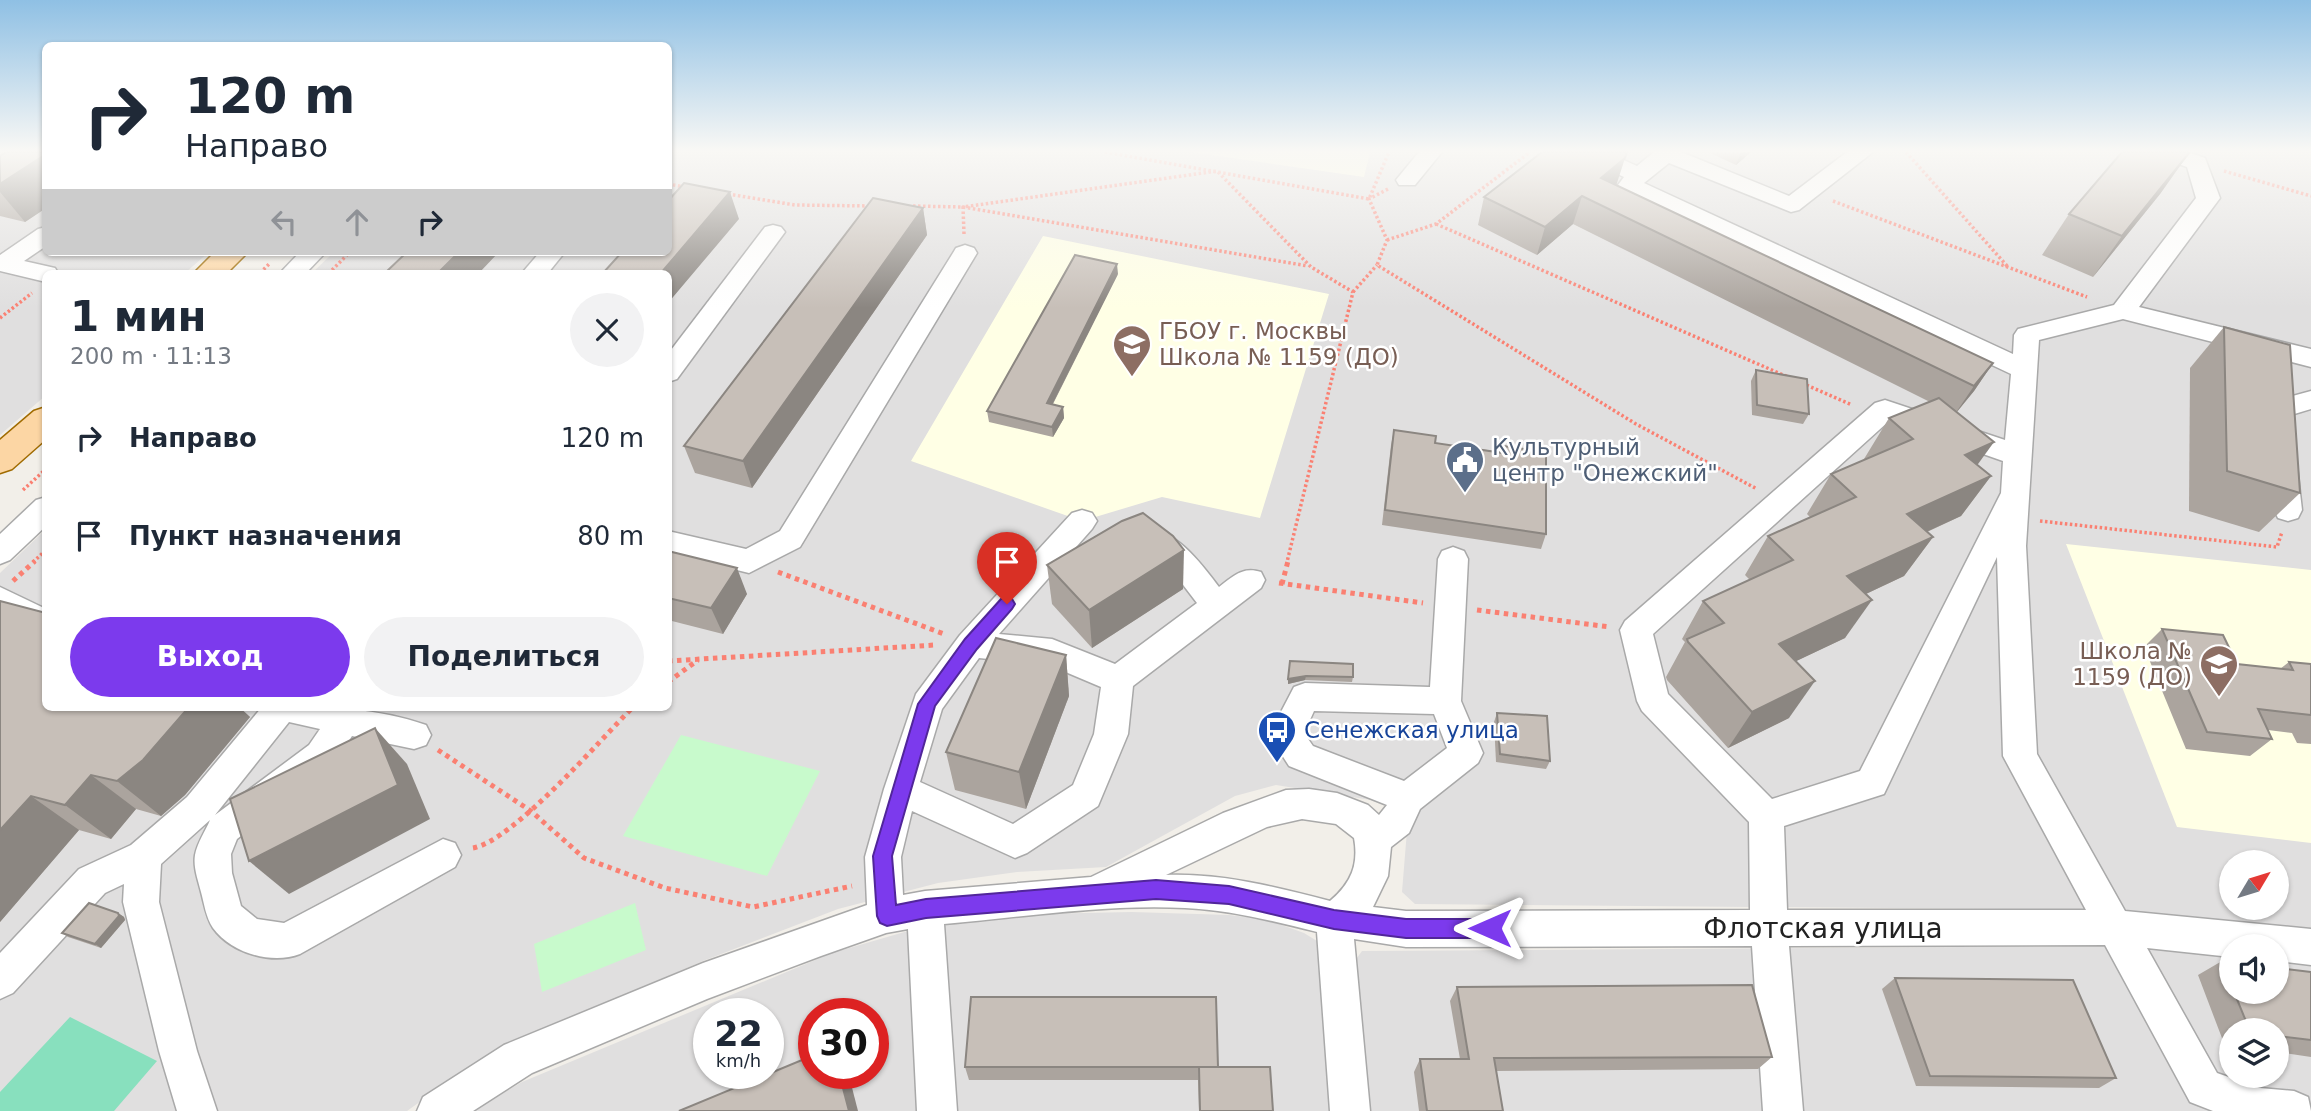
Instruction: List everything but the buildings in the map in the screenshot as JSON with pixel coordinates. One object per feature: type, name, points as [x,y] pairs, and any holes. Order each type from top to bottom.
[{"type":"main road","points":[[212,270],[228,256]]},
{"type":"main road","points":[[0,460],[42,423]]},
{"type":"street","points":[[1669,204],[2025,370]]},
{"type":"street","points":[[2123,311],[2203,204]]},
{"type":"street","points":[[672,368],[773,232]]},
{"type":"street","points":[[1,264],[42,237]]},
{"type":"street","points":[[672,543],[749,561],[790,539],[965,253]]},
{"type":"street","points":[[295,270],[310,256]]},
{"type":"street","points":[[537,270],[549,256]]},
{"type":"street","points":[[1,264],[41,282]]},
{"type":"street","points":[[2294,1111],[2260,1108],[2204,1088],[2020,756],[2011,546],[2028,335],[2123,311],[2311,358]]},
{"type":"street","points":[[2288,510],[2277,410],[2311,400]]},
{"type":"street","points":[[1783,1111],[1769,928],[1766,816],[1653,701],[1636,630],[1885,410],[2016,486]]},
{"type":"street","points":[[1766,816],[1872,783],[2016,486]]},
{"type":"street","points":[[0,552],[42,512]]},
{"type":"street","points":[[887,916],[883,856],[927,704],[971,644],[1082,521]]},
{"type":"street","points":[[1122,545],[1147,535],[1185,565],[1216,605]]},
{"type":"street","points":[[1025,584],[1086,559]]},
{"type":"street","points":[[1350,1111],[1334,919],[1353,906],[1366,890],[1373,872],[1374,839],[1397,822],[1408,797],[1466,753],[1445,701],[1453,559]]},
{"type":"street","points":[[901,789],[1015,842],[1086,795],[1111,734],[1118,680],[1250,580]]},
{"type":"street","points":[[5,592],[27,624]]},
{"type":"street","points":[[971,644],[1052,652],[1118,680]]},
{"type":"street","points":[[1408,797],[1301,756],[1286,735],[1306,697],[1445,701]]},
{"type":"street","points":[[0,981],[92,881],[144,857],[199,808],[279,711]]},
{"type":"street","points":[[301,711],[414,734]]},
{"type":"street","points":[[344,720],[321,755],[224,828],[213,854],[214,873],[226,916],[249,936],[287,941],[443,855]]},
{"type":"street","name":"Флотская улица","points":[[1087,894],[1234,825],[1295,804],[1344,810],[1368,827],[1374,839]]},
{"type":"street","points":[[144,857],[141,902],[178,1051],[197,1111]]},
{"type":"street","name":"Флотская улица","points":[[437,1111],[518,1059],[703,982],[887,916],[926,908],[1156,890],[1210,892],[1254,899],[1334,919],[1406,929],[2114,927],[2311,947]]},
{"type":"street","points":[[926,908],[937,1111]]},
{"type":"path","points":[[789,204],[879,206]]},
{"type":"path","points":[[963,207],[985,204]]},
{"type":"path","points":[[1249,204],[1311,267],[1353,292]]},
{"type":"path","points":[[1282,584],[1353,292],[1377,265],[1387,240],[1371,204]]},
{"type":"path","points":[[1387,240],[1436,224],[1462,204]]},
{"type":"path","points":[[1841,204],[2123,311]]},
{"type":"path","points":[[1952,204],[2009,268]]},
{"type":"path","points":[[907,206],[963,207],[1311,267]]},
{"type":"path","points":[[963,207],[965,253]]},
{"type":"path","points":[[1436,224],[1879,416]]},
{"type":"path","points":[[332,270],[346,256]]},
{"type":"path","points":[[1377,265],[1636,424],[1781,502]]},
{"type":"path","points":[[0,318],[41,282]]},
{"type":"path","points":[[2016,486],[2277,547],[2288,510]]},
{"type":"path","points":[[5,592],[42,554]]},
{"type":"path","points":[[749,561],[971,644]]},
{"type":"path","points":[[672,662],[828,650],[971,644]]},
{"type":"path","points":[[672,678],[699,660]]},
{"type":"path","points":[[443,855],[485,846],[531,811],[629,711]]},
{"type":"path","points":[[414,734],[531,811],[584,858],[665,888],[753,907],[884,879]]},
{"type":"shaded area","points":[[0,204],[42,204],[42,256],[204,256],[188,270],[42,270],[42,399],[0,435]]},
{"type":"shaded area","points":[[672,204],[2311,204],[2311,930],[2115,910],[1415,904],[1402,892],[1409,806],[1276,785],[1235,796],[1106,867],[1017,872],[938,883],[838,909],[703,961],[514,1043],[449,1081],[407,1111],[0,1111],[0,573],[42,533],[42,711],[672,711],[672,270],[315,270],[330,256],[672,256]]},
{"type":"shaded area","name":"ГБОУ г. Москвы Школа № 1159 (ДО)","points":[[1043,236],[1329,294],[1260,518],[1162,497],[1082,521],[911,461]]},
{"type":"shaded area","name":"Школа № 1159 (ДО)","points":[[2066,544],[2311,570],[2311,843],[2177,827]]},
{"type":"shaded area","points":[[1132,912],[1229,915],[1265,919],[1304,933],[1317,941],[1321,949],[1332,1111],[472,1111],[522,1082],[693,1011],[693,1089],[784,1089],[784,998],[724,998],[832,953],[932,924],[1036,914]]},
{"type":"shaded area","points":[[2128,946],[2219,956],[2219,1004],[2289,1004],[2289,963],[2311,965],[2311,1111],[1369,1111],[1354,962],[1362,951]]},
{"type":"green space","points":[[681,735],[820,771],[767,876],[623,836]]},
{"type":"green space","points":[[635,903],[646,950],[542,992],[534,944]]},
{"type":"green space","points":[[70,1017],[157,1061],[114,1111],[0,1111],[0,1092]]},
{"type":"place","name":"ГБОУ г. Москвы Школа № 1159 (ДО)","points":[[1132,378]]},
{"type":"place","name":"Культурный центр \"Онежский\"","points":[[1465,494]]},
{"type":"place","name":"Школа № 1159 (ДО)","points":[[2219,698]]},
{"type":"place","name":"Сенежская улица","points":[[1277,764]]},
{"type":"route","points":[[1007,604],[971,644],[927,704],[883,856],[887,916],[926,908],[1156,890],[1210,892],[1254,899],[1334,919],[1406,929],[1490,928]]}]
